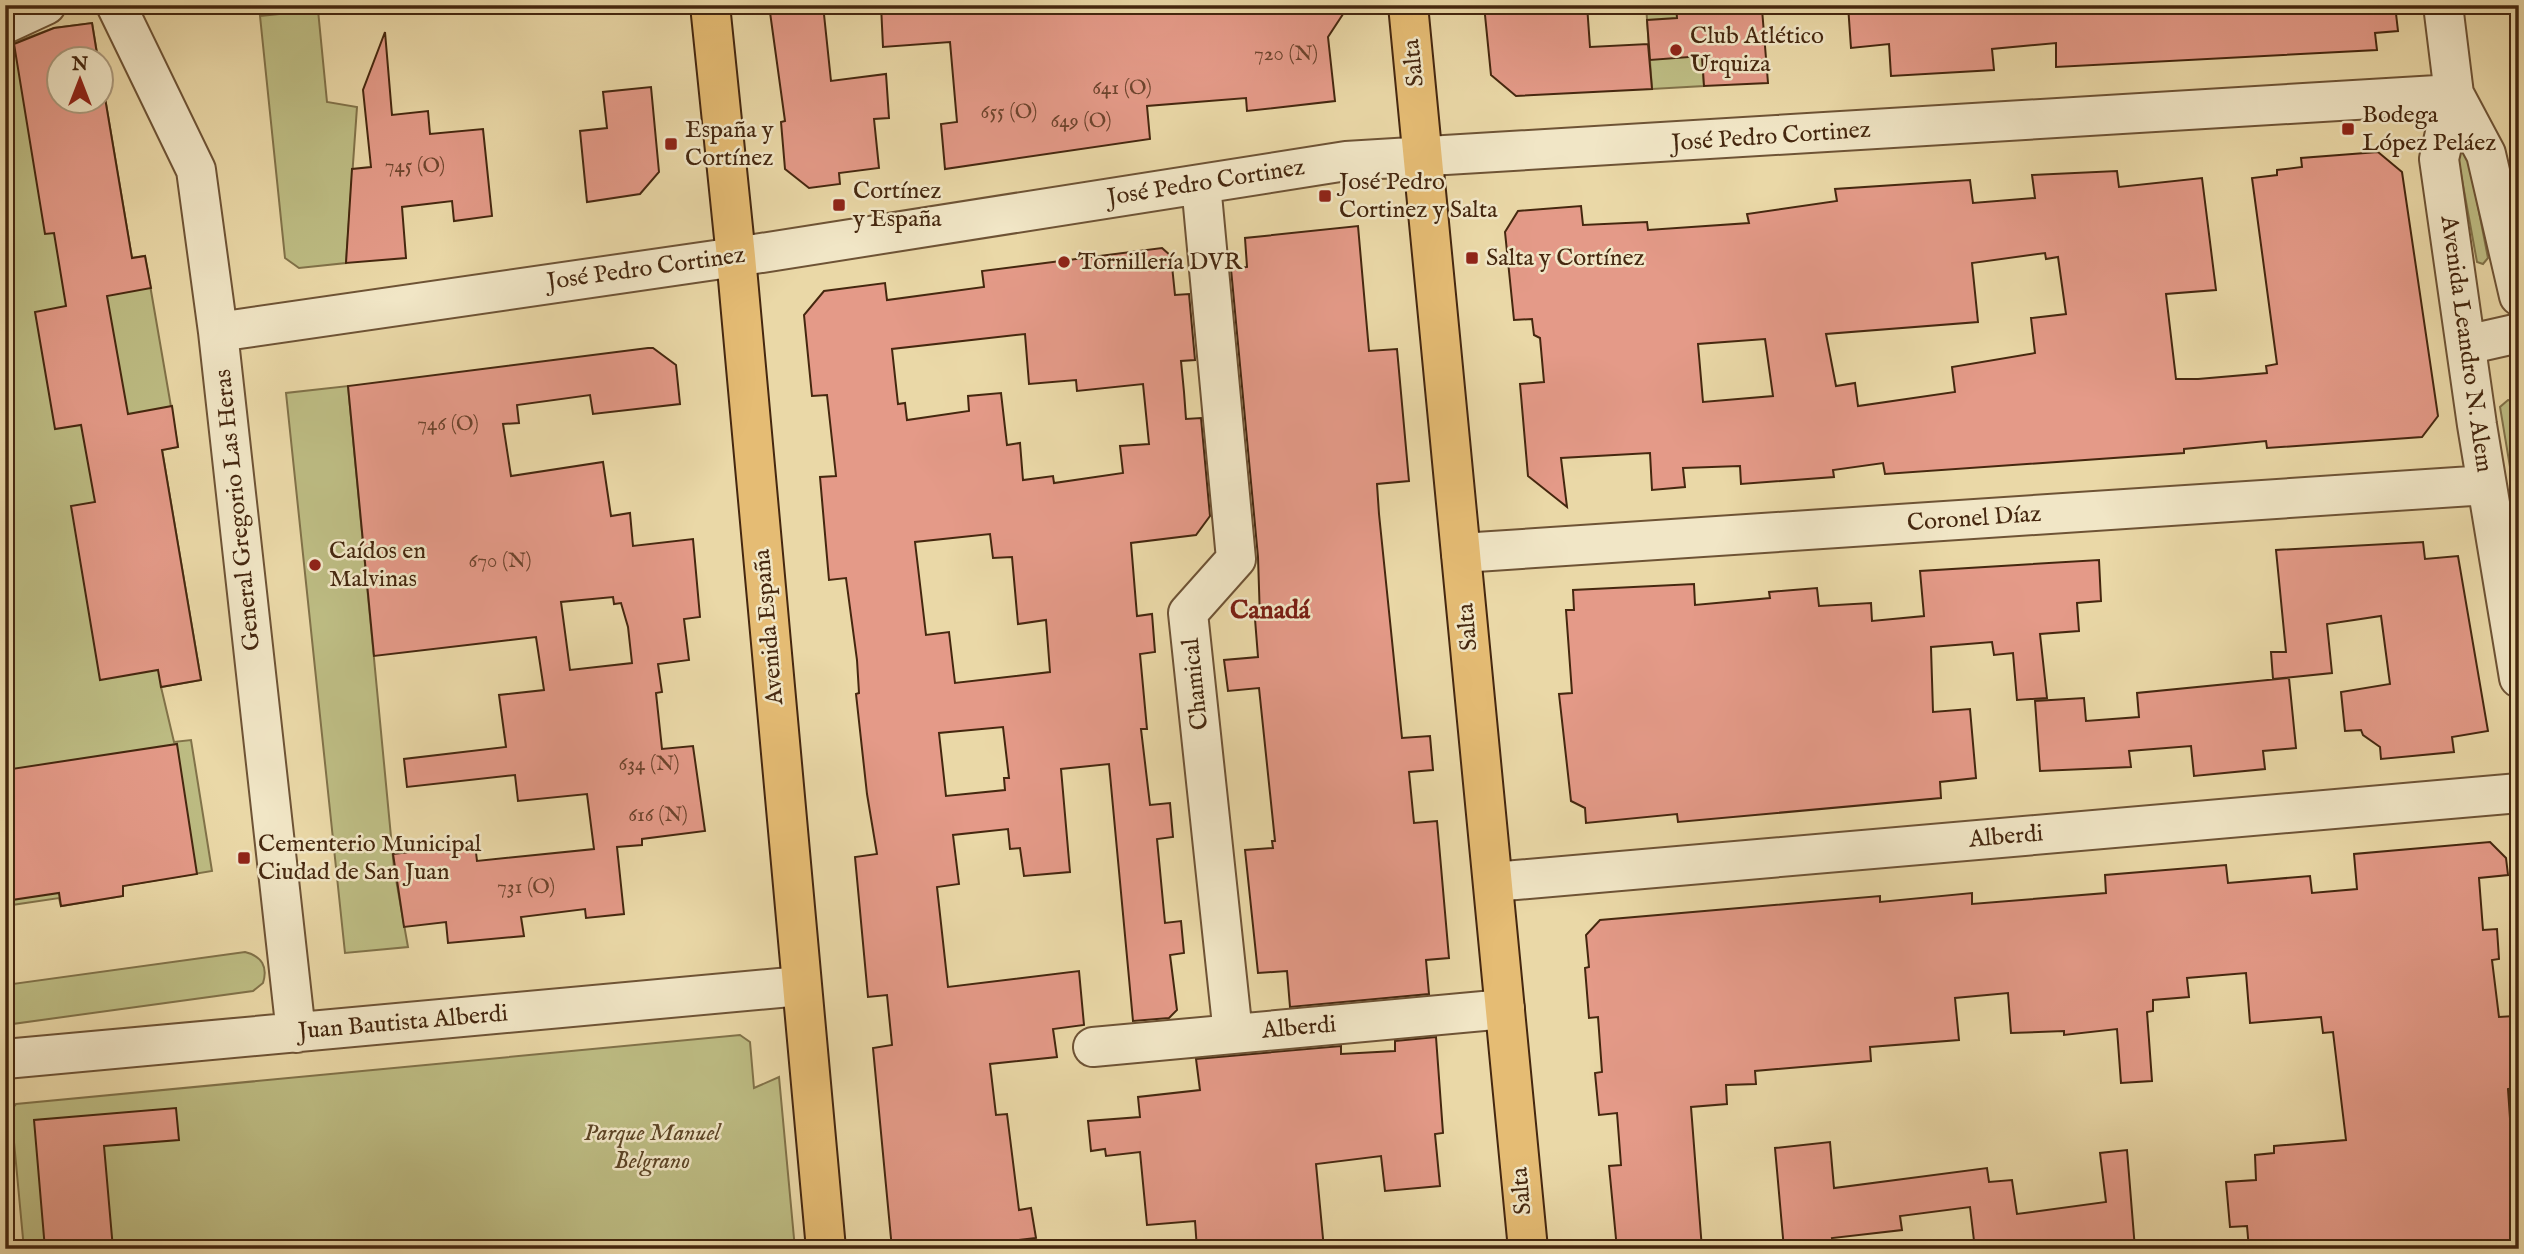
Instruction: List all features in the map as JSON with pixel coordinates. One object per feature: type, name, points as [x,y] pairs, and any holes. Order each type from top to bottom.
[{"type":"main road","name":"Avenida España","points":[[710,5],[736,257],[826,1249]]},
{"type":"main road","name":"Salta","points":[[1408,5],[1528,1249]]},
{"type":"street","points":[[5,24],[46,5]]},
{"type":"street","name":"General Gregorio Las Heras","points":[[116,5],[196,170],[218,332],[296,1033]]},
{"type":"street","name":"Avenida Leandro N. Alem","points":[[2443,5],[2454,94],[2440,159],[2487,485],[2519,678]]},
{"type":"street","name":"José Pedro Cortinez","points":[[218,332],[736,257],[1346,162],[2454,94]]},
{"type":"street","name":"Avenida Leandro N. Alem","points":[[2454,94],[2486,154],[2519,296]]},
{"type":"street","name":"Chamical","points":[[1201,184],[1236,559],[1188,613],[1233,1034]]},
{"type":"street","points":[[2466,345],[2519,333]]},
{"type":"street","name":"Coronel Díaz","points":[[1461,553],[2487,485]]},
{"type":"street","name":"Alberdi","points":[[1493,882],[2519,793]]},
{"type":"street","name":"Juan Bautista Alberdi","points":[[5,1059],[801,986]]},
{"type":"street","name":"Alberdi","points":[[1093,1046],[1504,1009]]},
{"type":"green space","name":"Club Atlético Urquiza","points":[[1646,5],[1699,5],[1704,86],[1652,89]]},
{"type":"green space","points":[[318,10],[327,102],[357,107],[346,263],[299,268],[285,258],[260,16]]},
{"type":"green space","points":[[92,23],[96,46],[46,46],[46,116],[108,116],[132,258],[145,256],[178,447],[162,450],[201,680],[161,687],[174,742],[191,740],[212,871],[122,886],[123,896],[61,906],[59,898],[5,906],[5,46],[54,28]]},
{"type":"green space","points":[[2461,149],[2467,150],[2488,258],[2483,264],[2477,262],[2457,152]]},
{"type":"green space","points":[[348,386],[394,868],[408,947],[345,953],[286,393]]},
{"type":"green space","points":[[2508,400],[2519,403],[2519,521],[2500,407]]},
{"type":"green space","points":[[245,952],[256,956],[264,967],[263,983],[253,991],[5,1025],[5,985]]},
{"type":"green space","name":"Parque Manuel Belgrano","points":[[740,1035],[750,1042],[754,1088],[779,1077],[795,1249],[24,1249],[11,1110],[16,1104]]},
{"type":"building","points":[[769,5],[823,5],[831,81],[886,74],[889,118],[874,119],[879,168],[839,173],[840,184],[809,188],[785,169],[781,122],[785,121]]},
{"type":"building","points":[[881,5],[1349,5],[1328,37],[1335,101],[1247,111],[1246,98],[1147,106],[1150,139],[945,169],[941,124],[957,122],[950,42],[883,47]]},
{"type":"building","points":[[1484,5],[1587,5],[1590,47],[1648,44],[1652,89],[1516,96],[1491,75]]},
{"type":"building","points":[[1676,5],[1750,5],[1750,10],[1762,9],[1768,83],[1704,86],[1702,56],[1650,60],[1647,20],[1677,18]]},
{"type":"building","points":[[1848,5],[2395,5],[2398,31],[2375,33],[2377,50],[2056,67],[2056,43],[1992,49],[1994,70],[1891,76],[1889,44],[1851,48]]},
{"type":"building","points":[[92,23],[96,46],[46,46],[46,116],[108,116],[132,258],[145,256],[151,288],[107,296],[128,414],[172,406],[178,447],[162,450],[201,680],[161,687],[158,670],[100,680],[71,506],[95,502],[81,425],[55,429],[35,312],[66,306],[54,233],[45,234],[14,44],[54,28]]},
{"type":"building","points":[[385,32],[392,115],[428,111],[430,134],[483,129],[492,216],[454,221],[452,201],[402,207],[406,258],[346,263],[352,169],[371,167],[363,90]]},
{"type":"building","points":[[651,87],[659,172],[640,194],[587,202],[580,131],[607,128],[603,92]]},
{"type":"building","points":[[2378,152],[2402,172],[2438,416],[2422,437],[2267,448],[2266,441],[2184,449],[2184,453],[1885,474],[1883,463],[1833,470],[1834,477],[1741,484],[1740,466],[1683,468],[1685,487],[1652,490],[1650,453],[1561,458],[1567,507],[1528,476],[1520,384],[1544,382],[1540,338],[1534,335],[1532,319],[1514,320],[1505,232],[1518,211],[1581,206],[1583,225],[1647,222],[1648,230],[1749,223],[1747,214],[1837,201],[1835,189],[1970,180],[1973,203],[2035,198],[2032,175],[2117,171],[2119,187],[2202,178],[2216,290],[2166,294],[2176,379],[2198,379],[2267,373],[2266,366],[2277,364],[2252,178],[2277,175],[2277,170],[2302,167],[2301,158]],"holes":[[[2045,253],[2046,259],[2058,257],[2066,314],[2031,318],[2035,353],[1952,367],[1955,392],[1858,406],[1855,383],[1836,386],[1826,334],[1978,322],[1972,263]],[[1765,339],[1773,396],[1703,402],[1698,344]]]},
{"type":"building","points":[[1358,226],[1369,351],[1397,349],[1409,481],[1377,484],[1379,514],[1402,738],[1430,736],[1433,770],[1409,772],[1414,823],[1437,821],[1449,958],[1426,960],[1429,994],[1290,1007],[1287,971],[1258,973],[1245,850],[1273,848],[1272,841],[1275,841],[1259,688],[1228,691],[1224,660],[1258,657],[1255,619],[1260,619],[1258,557],[1231,269],[1247,267],[1245,238]]},
{"type":"building","points":[[1162,248],[1171,256],[1175,295],[1189,294],[1195,360],[1181,361],[1186,419],[1201,418],[1210,516],[1196,535],[1131,543],[1137,616],[1152,614],[1155,652],[1140,654],[1147,729],[1141,729],[1150,805],[1170,803],[1173,837],[1157,839],[1165,923],[1181,921],[1184,953],[1170,955],[1177,1010],[1169,1018],[1133,1021],[1109,764],[1061,769],[1070,872],[1024,876],[1020,848],[1010,849],[1008,829],[953,835],[959,884],[937,887],[948,987],[1079,971],[1084,1025],[1053,1029],[1057,1057],[990,1064],[996,1115],[1007,1114],[1019,1210],[1031,1208],[1036,1238],[941,1249],[892,1249],[873,1048],[892,1045],[887,995],[868,997],[855,857],[877,854],[867,794],[856,694],[859,693],[857,660],[846,578],[829,580],[820,477],[836,476],[827,395],[812,396],[804,315],[824,291],[885,283],[887,300],[984,287],[982,271]],"holes":[[[1025,334],[1029,384],[1076,380],[1077,391],[1143,384],[1149,444],[1120,446],[1123,473],[1054,483],[1053,476],[1023,480],[1020,443],[1007,445],[1001,393],[968,396],[969,411],[907,420],[905,403],[898,404],[892,349]],[[990,534],[993,558],[1012,557],[1018,624],[1046,620],[1050,672],[955,683],[949,632],[926,635],[915,542]],[[1003,727],[1009,778],[1004,778],[1005,790],[946,796],[939,733]]]},
{"type":"building","points":[[648,348],[653,348],[676,365],[680,404],[593,414],[590,395],[517,405],[519,423],[503,424],[511,476],[603,462],[611,516],[630,513],[633,546],[693,539],[700,617],[684,619],[689,660],[658,664],[662,692],[656,693],[662,749],[693,746],[705,831],[642,839],[642,845],[617,847],[624,914],[586,918],[585,909],[521,917],[524,936],[448,943],[446,922],[404,927],[393,854],[475,844],[477,861],[594,849],[587,794],[518,801],[515,775],[407,787],[404,759],[506,747],[499,695],[544,690],[536,637],[374,656],[348,386]],"holes":[[[613,597],[614,604],[621,603],[628,627],[632,663],[570,670],[561,602]]]},
{"type":"building","points":[[2423,542],[2425,559],[2458,556],[2488,731],[2452,737],[2454,752],[2381,759],[2380,747],[2363,735],[2361,730],[2345,731],[2341,692],[2390,684],[2381,616],[2327,624],[2332,673],[2273,679],[2271,652],[2286,652],[2276,550]]},
{"type":"building","points":[[2099,560],[2101,601],[2077,603],[2079,631],[2040,634],[2047,698],[2017,700],[2013,653],[1994,655],[1992,642],[1931,647],[1933,712],[1970,709],[1976,778],[1940,782],[1941,798],[1678,822],[1677,814],[1586,823],[1585,808],[1571,801],[1559,694],[1572,693],[1566,610],[1574,610],[1573,590],[1694,584],[1695,605],[1770,598],[1769,592],[1817,588],[1819,606],[1871,603],[1872,621],[1924,616],[1920,571]]},
{"type":"building","points":[[2289,678],[2296,748],[2263,751],[2265,769],[2194,776],[2191,746],[2129,751],[2131,767],[2040,771],[2035,701],[2084,698],[2086,721],[2139,717],[2137,693]]},
{"type":"building","points":[[177,744],[197,874],[123,886],[123,896],[61,906],[59,893],[5,901],[5,770]]},
{"type":"building","points":[[2490,842],[2506,858],[2508,875],[2479,878],[2483,930],[2497,929],[2499,959],[2492,960],[2499,1017],[2514,1016],[2519,1033],[2519,1087],[2508,1089],[2519,1249],[2485,1249],[2485,1246],[2442,1249],[2249,1249],[2247,1226],[2230,1227],[2226,1182],[2256,1180],[2255,1155],[2274,1153],[2274,1146],[2346,1140],[2333,1032],[2323,1033],[2321,1017],[2250,1023],[2246,973],[2187,978],[2189,997],[2153,1000],[2153,1011],[2147,1012],[2152,1081],[2121,1083],[2117,1029],[2064,1035],[2064,1031],[2011,1033],[2008,993],[1955,998],[1959,1040],[1870,1047],[1871,1061],[1755,1071],[1756,1084],[1726,1085],[1727,1104],[1691,1107],[1702,1249],[1617,1249],[1609,1166],[1621,1165],[1617,1113],[1599,1115],[1595,1073],[1602,1072],[1598,1017],[1589,1018],[1585,968],[1589,967],[1586,935],[1600,920],[1880,896],[1880,902],[1972,893],[1972,904],[2106,893],[2105,875],[2226,865],[2228,883],[2310,876],[2312,893],[2357,889],[2354,854]]},
{"type":"building","points":[[1436,1037],[1443,1133],[1435,1134],[1440,1186],[1385,1191],[1381,1156],[1316,1164],[1324,1249],[1197,1249],[1195,1221],[1147,1225],[1140,1152],[1106,1156],[1105,1149],[1091,1151],[1088,1121],[1140,1117],[1138,1097],[1200,1090],[1196,1059],[1341,1046],[1341,1054],[1395,1051],[1395,1041]]},
{"type":"building","points":[[176,1108],[179,1140],[104,1146],[113,1249],[45,1249],[34,1120]]},
{"type":"building","points":[[1830,1142],[1834,1188],[1987,1168],[1989,1182],[2012,1180],[2017,1214],[2106,1202],[2100,1153],[2127,1150],[2135,1249],[1975,1249],[1970,1207],[1900,1216],[1902,1230],[1832,1238],[1834,1249],[1784,1249],[1775,1148]]},
{"type":"place","name":"Club Atlético Urquiza","points":[[1676,50]]},
{"type":"place","name":"Bodega López Peláez","points":[[2348,129]]},
{"type":"place","name":"España y Cortínez","points":[[671,144]]},
{"type":"place","name":"José Pedro Cortinez y Salta","points":[[1325,196]]},
{"type":"place","name":"Cortínez y España","points":[[839,205]]},
{"type":"place","name":"Salta y Cortínez","points":[[1472,258]]},
{"type":"place","name":"Tornillería DVR","points":[[1064,262]]},
{"type":"place","name":"Caídos en Malvinas","points":[[315,565]]},
{"type":"place","name":"Cementerio Municipal Ciudad de San Juan","points":[[244,858]]},
{"type":"district","name":"Canadá","points":[[1270,610]]}]
